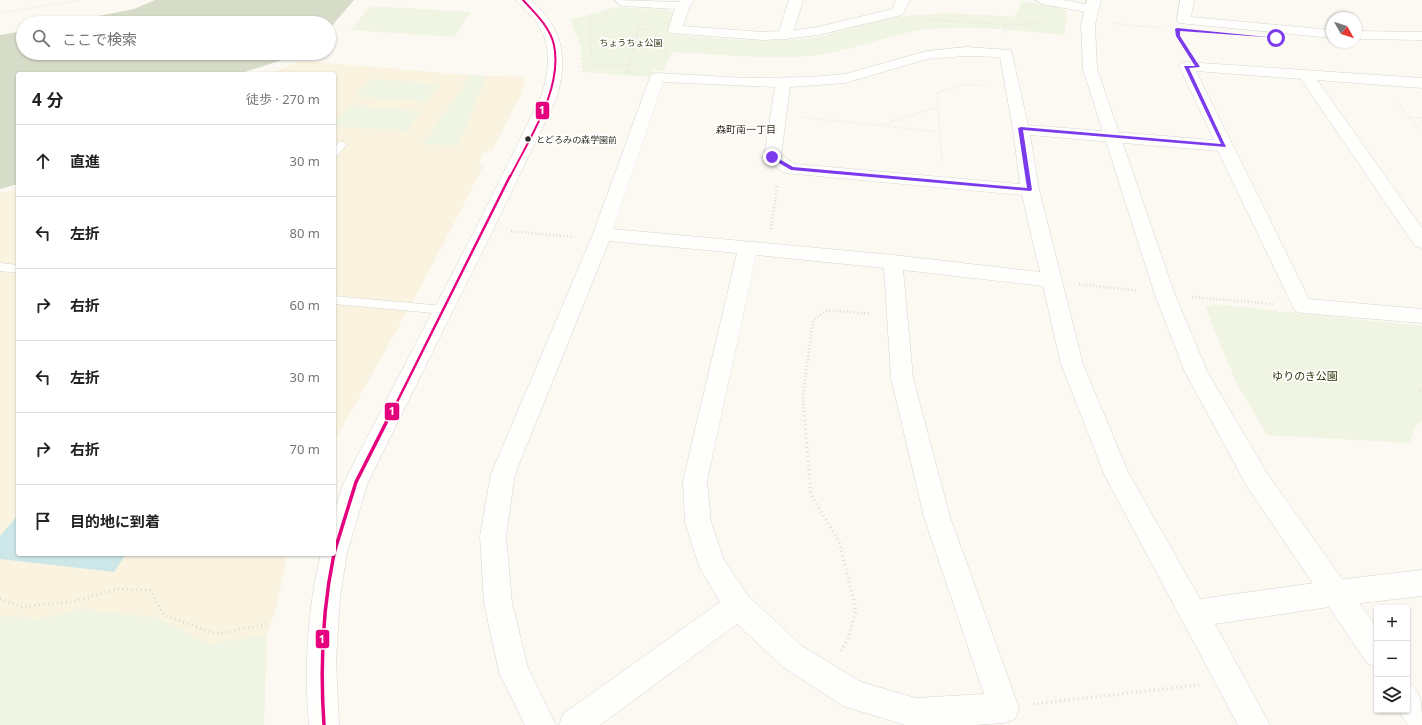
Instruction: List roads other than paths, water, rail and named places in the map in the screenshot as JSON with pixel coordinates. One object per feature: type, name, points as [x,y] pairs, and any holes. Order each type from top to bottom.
[{"type":"street","points":[[336,547],[356,482],[444,310],[549,98],[557,68],[554,43],[543,20],[523,0]]},
{"type":"street","points":[[622,0],[624,2],[685,3],[675,30],[763,36],[818,31],[897,12],[903,0]]},
{"type":"street","points":[[785,35],[796,0]]},
{"type":"street","points":[[1042,0],[1091,9],[1087,36],[1090,69],[1165,295],[1196,372],[1257,480],[1374,649]]},
{"type":"street","points":[[1187,0],[1184,20],[1326,33]]},
{"type":"street","points":[[1362,36],[1422,36]]},
{"type":"street","points":[[541,725],[514,672],[498,603],[493,536],[503,474],[602,234],[657,77],[783,84],[834,80],[877,70],[926,55],[955,51],[1006,54],[1021,128],[1030,190],[1072,364],[1117,476],[1255,725]]},
{"type":"street","points":[[1422,83],[1186,66],[1302,306],[1422,316]]},
{"type":"street","points":[[1306,75],[1422,242]]},
{"type":"street","points":[[783,84],[772,157],[791,169],[1030,190]]},
{"type":"street","points":[[1021,128],[1224,146]]},
{"type":"street","points":[[602,234],[893,262],[1051,280]]},
{"type":"street","points":[[758,249],[695,481],[698,522],[713,566],[738,606],[792,656],[854,695],[916,713],[1004,708],[937,517],[902,378],[893,262]]},
{"type":"street","points":[[324,725],[320,645],[326,586],[334,556]]},
{"type":"street","points":[[1193,614],[1336,593],[1422,584]]},
{"type":"street","points":[[574,725],[738,606]]},
{"type":"street","points":[[1410,701],[1422,719]]},
{"type":"lane","points":[[336,152],[342,144]]},
{"type":"lane","points":[[0,267],[16,268]]},
{"type":"lane","points":[[336,300],[444,310]]},
{"type":"water","points":[[16,517],[16,556],[125,556],[114,572],[0,559],[0,536]]},
{"type":"place","name":"とどろみの森学園前","points":[[528,139]]},
{"type":"district","name":"森町南一丁目","points":[[746,129]]},
{"type":"park label","name":"ちょうちょ公園","points":[[631,42]]},
{"type":"park label","name":"ゆりのき公園","points":[[1305,375]]}]
